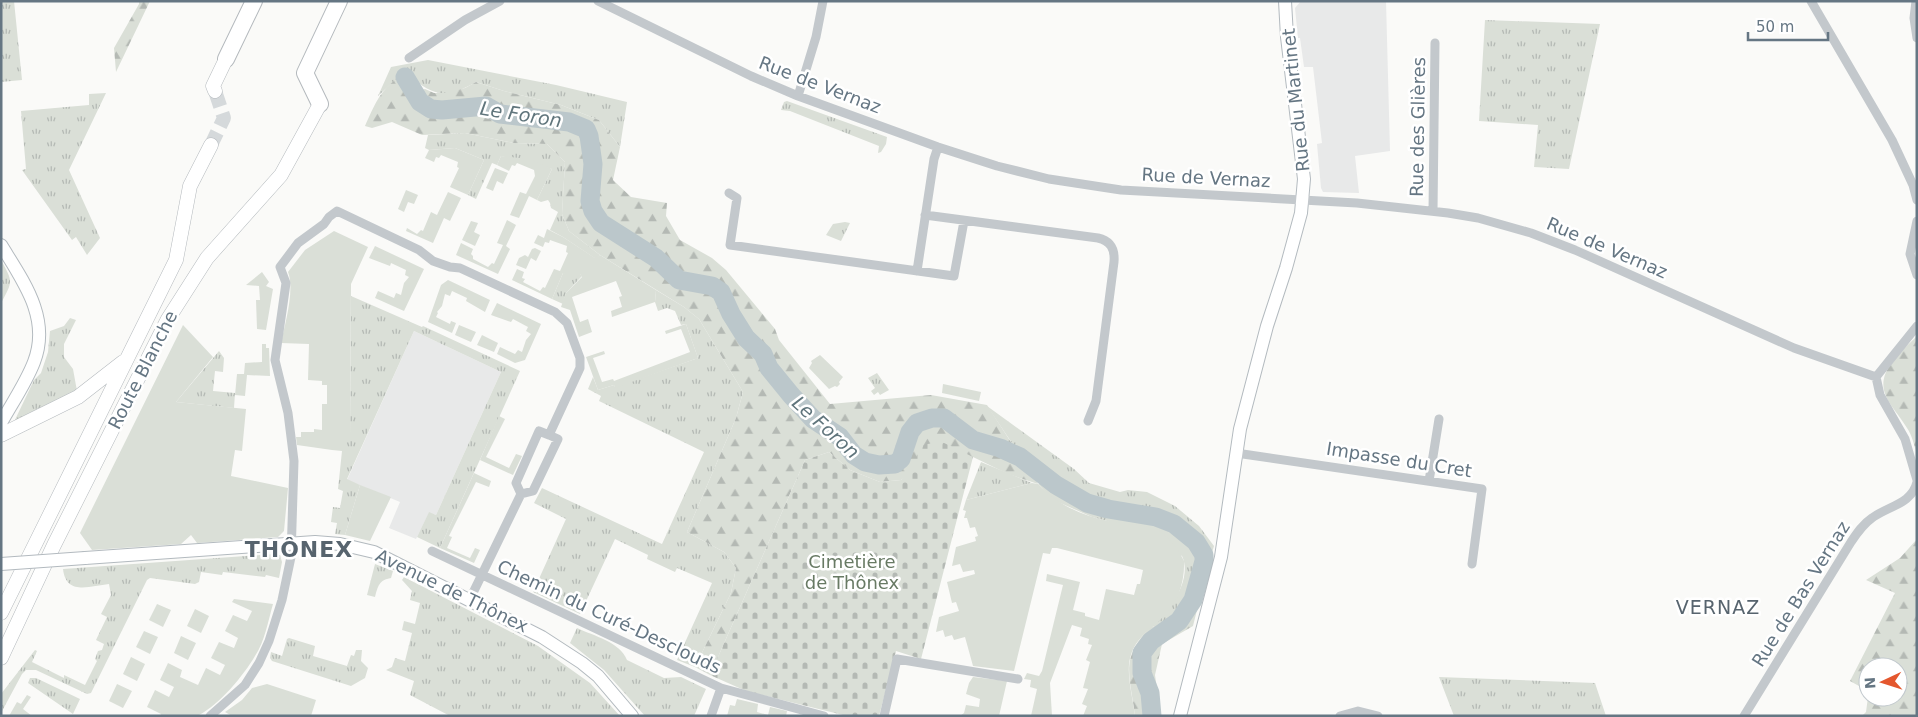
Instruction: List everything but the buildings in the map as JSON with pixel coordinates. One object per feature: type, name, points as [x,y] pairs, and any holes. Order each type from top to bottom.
[{"type":"highway","points":[[226,59],[254,1]]},
{"type":"highway","points":[[320,104],[305,73],[339,1]]},
{"type":"main road","points":[[215,91],[213,86],[226,59]]},
{"type":"main road","name":"Route Blanche","points":[[1,658],[54,545],[165,324],[207,258],[281,175],[320,104]]},
{"type":"main road","name":"Route Blanche","points":[[1,613],[176,260],[190,186],[211,145]]},
{"type":"main road","points":[[1,435],[78,397],[126,360]]},
{"type":"street","points":[[409,58],[465,20],[500,1]]},
{"type":"street","name":"Rue de Vernaz","points":[[598,1],[751,76],[798,96],[938,147],[997,166],[1049,179],[1111,189],[1304,199],[1433,211],[1478,218],[1538,235],[1583,253],[1794,348],[1876,376]]},
{"type":"street","points":[[798,96],[824,1]]},
{"type":"street","name":"Rue du Martinet","points":[[1180,716],[1223,550],[1240,430],[1267,326],[1286,268],[1304,199],[1304,179],[1287,37],[1285,1]]},
{"type":"street","points":[[1811,1],[1892,140],[1914,185],[1917,200]]},
{"type":"street","points":[[1916,1],[1914,18],[1917,38]]},
{"type":"street","name":"Rue des Glières","points":[[1433,211],[1435,43]]},
{"type":"street","points":[[917,271],[934,159],[938,147]]},
{"type":"street","points":[[729,193],[737,198],[730,245],[954,276],[964,220]]},
{"type":"street","points":[[214,715],[245,685],[259,663],[269,641],[284,594],[292,544],[294,461],[288,413],[275,360],[286,283],[280,267],[298,243],[324,224],[329,216],[337,211],[419,250],[433,261],[450,267],[460,268],[555,312],[567,323],[580,364],[549,435]]},
{"type":"street","points":[[925,215],[1098,238],[1105,240],[1113,248],[1114,262],[1096,401],[1088,421]]},
{"type":"street","points":[[1917,220],[1910,254],[1917,275]]},
{"type":"street","points":[[1,245],[30,293],[36,308],[40,334],[34,363],[1,423]]},
{"type":"street","points":[[1876,376],[1917,326]]},
{"type":"street","name":"Rue de Bas Vernaz","points":[[1744,716],[1846,549],[1862,527],[1874,516],[1914,494],[1917,481],[1916,472],[1905,439],[1880,395],[1876,376]]},
{"type":"street","points":[[1428,481],[1439,419]]},
{"type":"street","name":"Chemin du Curé-Desclouds","points":[[470,599],[521,494],[516,483],[539,431],[558,439],[533,491],[521,494]]},
{"type":"street","name":"Impasse du Cret","points":[[1236,453],[1482,489],[1472,564]]},
{"type":"street","name":"Avenue de Thônex","points":[[1,564],[321,542],[363,548],[390,559],[534,632],[576,658],[598,676],[632,716]]},
{"type":"street","name":"Chemin du Curé-Desclouds","points":[[432,551],[721,688],[824,716]]},
{"type":"street","points":[[884,716],[898,659],[1018,679]]},
{"type":"street","points":[[711,716],[721,688]]},
{"type":"street","points":[[1340,716],[1358,711],[1378,716]]},
{"type":"shaded area","points":[[1301,1],[1386,1],[1390,151],[1355,156],[1359,193],[1323,192],[1321,188],[1317,144],[1322,143],[1313,67],[1304,67],[1300,38],[1298,38],[1295,8]]},
{"type":"shaded area","points":[[414,331],[501,372],[436,515],[429,513],[416,539],[389,528],[400,502],[347,480]]},
{"type":"green space","points":[[1,1],[14,1],[22,80],[1,82]]},
{"type":"green space","points":[[139,1],[150,1],[116,72],[114,48]]},
{"type":"green space","points":[[1485,20],[1600,24],[1569,169],[1534,167],[1538,125],[1479,121]]},
{"type":"green space","points":[[428,60],[556,85],[627,102],[620,147],[599,120],[561,105],[476,82],[456,91],[440,93],[425,87],[407,74],[393,82],[378,96],[391,67]]},
{"type":"green space","points":[[398,78],[404,82],[409,93],[425,89],[434,93],[445,93],[465,88],[476,82],[561,105],[599,120],[620,147],[613,180],[631,197],[667,203],[666,216],[680,240],[712,258],[726,270],[775,329],[779,340],[830,404],[931,395],[987,405],[1038,484],[1008,474],[973,457],[901,480],[880,482],[850,470],[829,452],[805,460],[710,675],[695,667],[731,593],[736,568],[724,552],[687,532],[736,418],[743,392],[699,319],[684,307],[600,255],[569,231],[562,214],[565,162],[547,144],[514,143],[465,133],[422,135],[392,122],[372,128],[365,126],[382,93]]},
{"type":"green space","points":[[106,93],[69,170],[100,238],[87,255],[76,237],[72,240],[22,170],[26,169],[21,111],[89,105],[89,94]]},
{"type":"green space","points":[[787,101],[887,137],[886,144],[881,152],[878,153],[879,146],[790,111],[781,110],[784,102]]},
{"type":"green space","points":[[465,133],[514,143],[547,144],[565,162],[562,214],[569,231],[600,255],[596,259],[550,230],[558,212],[551,208],[548,200],[541,202],[537,200],[552,169],[501,156],[497,165],[492,163],[476,199],[468,195],[484,160],[455,148],[429,150],[425,148],[428,135]]},
{"type":"green space","points":[[455,148],[484,160],[468,195],[450,187],[459,168],[457,167],[458,162],[441,155],[439,158],[436,157],[434,162],[425,158],[429,150]]},
{"type":"green space","points":[[501,156],[529,159],[552,169],[537,200],[529,196],[519,218],[510,215],[520,192],[526,194],[535,176],[534,170],[517,163],[515,166],[512,165],[509,171],[497,165]]},
{"type":"green space","points":[[495,168],[508,173],[503,184],[497,181],[493,191],[486,188]]},
{"type":"green space","points":[[406,190],[418,195],[414,204],[408,202],[404,212],[398,209]]},
{"type":"green space","points":[[448,192],[461,198],[450,221],[444,218],[433,243],[406,231],[407,228],[417,234],[421,230],[423,231],[431,212],[437,215]]},
{"type":"green space","points":[[507,220],[516,225],[506,246],[510,249],[498,274],[456,255],[461,243],[473,249],[471,254],[473,259],[488,267],[492,263],[494,264],[503,245],[497,243]]},
{"type":"green space","points":[[471,221],[478,223],[474,232],[480,235],[475,246],[462,240]]},
{"type":"green space","points":[[850,223],[841,241],[826,235],[833,224]]},
{"type":"green space","points":[[547,229],[595,258],[600,255],[656,290],[655,302],[612,317],[611,311],[622,307],[619,297],[622,296],[616,281],[572,297],[580,322],[588,319],[592,332],[579,337],[570,310],[561,307],[566,293],[582,277],[580,274],[575,279],[563,273],[552,299],[512,280],[517,269],[524,272],[522,278],[525,279],[523,282],[540,291],[543,287],[545,288],[554,269],[560,271],[568,253],[566,252],[567,246],[550,240],[549,243],[545,242],[543,247],[534,243],[538,235],[544,238]]},
{"type":"green space","points":[[334,231],[368,247],[351,284],[350,434],[332,434],[332,450],[297,445],[296,437],[301,437],[301,432],[314,432],[314,429],[322,430],[322,404],[327,404],[327,385],[322,385],[322,381],[308,380],[309,344],[281,343],[290,297],[288,272],[305,250]]},
{"type":"green space","points":[[375,246],[424,269],[404,311],[375,298],[378,291],[394,298],[396,293],[401,295],[404,283],[409,277],[405,275],[406,270],[391,263],[390,266],[369,258]]},
{"type":"green space","points":[[535,248],[541,251],[536,261],[531,258],[526,269],[516,265],[519,258],[525,255],[528,257],[532,249]]},
{"type":"green space","points":[[1,260],[8,273],[10,282],[1,303]]},
{"type":"green space","points":[[262,272],[269,282],[266,286],[273,289],[266,330],[257,329],[256,300],[260,300],[259,286],[246,285]]},
{"type":"green space","points":[[563,273],[580,274],[582,276],[566,293],[563,304],[552,299]]},
{"type":"green space","points":[[448,280],[490,300],[485,312],[466,301],[467,298],[452,291],[450,296],[445,294],[442,306],[437,312],[436,317],[450,324],[451,321],[456,323],[452,333],[428,322],[441,285]]},
{"type":"green space","points":[[656,290],[684,307],[699,319],[743,392],[736,418],[687,532],[724,552],[736,568],[731,593],[695,667],[677,660],[712,583],[677,568],[675,572],[647,559],[648,555],[615,539],[580,614],[533,592],[566,519],[534,503],[542,488],[662,544],[704,452],[599,401],[601,396],[588,389],[593,377],[598,390],[614,385],[615,387],[698,358],[686,324],[681,325],[675,311],[667,308],[658,311],[655,302]]},
{"type":"green space","points":[[351,296],[423,326],[520,371],[440,548],[417,537],[429,512],[436,515],[501,372],[414,331],[347,479],[360,485],[345,535],[335,534],[337,523],[331,522],[333,507],[340,508],[343,491],[338,489],[342,451],[332,450],[332,434],[350,434]]},
{"type":"green space","points":[[497,303],[541,324],[525,360],[515,363],[497,354],[500,347],[515,354],[518,350],[522,352],[526,340],[531,334],[526,331],[528,327],[513,319],[511,322],[491,315]]},
{"type":"green space","points":[[70,318],[76,320],[64,344],[64,357],[73,369],[77,391],[13,424],[34,380],[41,373],[48,352],[50,331],[64,326]]},
{"type":"green space","points":[[686,324],[698,358],[615,388],[614,385],[598,390],[586,357],[604,351],[605,354],[593,358],[602,382],[613,379],[614,381],[690,352],[681,329],[666,334],[665,331]]},
{"type":"green space","points":[[183,325],[213,357],[176,402],[246,409],[242,451],[235,450],[231,476],[288,488],[284,531],[278,537],[197,543],[191,535],[181,544],[92,550],[80,533]]},
{"type":"green space","points":[[459,325],[476,332],[471,342],[455,335]]},
{"type":"green space","points":[[482,335],[498,343],[494,352],[477,345]]},
{"type":"green space","points":[[1917,336],[1917,454],[1909,431],[1887,399],[1883,383],[1890,365],[1899,353]]},
{"type":"green space","points":[[262,344],[266,344],[266,348],[269,348],[270,376],[247,375],[245,396],[235,395],[237,374],[244,374],[245,363],[262,362]]},
{"type":"green space","points":[[219,351],[224,358],[223,372],[215,371],[213,391],[235,393],[234,408],[176,402]]},
{"type":"green space","points":[[820,355],[843,377],[837,387],[829,389],[809,368],[812,363],[811,361]]},
{"type":"green space","points":[[877,373],[889,390],[880,395],[878,392],[874,395],[871,391],[875,388],[868,378]]},
{"type":"green space","points":[[943,384],[981,392],[979,401],[942,393]]},
{"type":"green space","points":[[987,406],[1074,469],[1089,483],[1120,492],[1128,490],[1147,492],[1175,506],[1199,526],[1214,546],[1210,559],[1205,549],[1184,527],[1174,520],[1148,509],[1137,511],[1103,506],[1069,490],[1018,452]]},
{"type":"green space","points":[[499,416],[505,419],[486,457],[509,468],[516,454],[522,456],[513,475],[480,460]]},
{"type":"green space","name":"Cimetière de Thônex","points":[[940,441],[973,457],[921,659],[896,651],[879,716],[847,716],[746,691],[710,675],[805,460],[829,452],[850,470],[880,482],[901,480],[924,445]]},
{"type":"green space","points":[[981,462],[1032,483],[966,500]]},
{"type":"green space","points":[[474,473],[491,481],[489,487],[476,482],[449,536],[452,537],[447,548],[470,558],[475,548],[480,550],[474,563],[440,548]]},
{"type":"green space","points":[[1032,483],[1038,484],[1061,503],[1088,516],[1158,530],[1172,542],[1184,561],[1182,584],[1173,606],[1136,644],[1129,661],[1129,677],[1135,716],[1083,716],[1087,706],[1082,704],[1088,689],[1083,688],[1090,662],[1086,660],[1092,645],[1088,644],[1089,639],[1080,636],[1082,628],[1072,625],[1050,683],[1052,716],[1031,716],[1037,689],[1030,687],[1031,680],[1024,679],[1027,673],[1039,676],[1042,671],[1063,585],[1046,581],[1047,574],[1080,582],[1073,610],[1085,613],[1085,616],[1099,620],[1106,589],[1134,595],[1137,584],[1140,584],[1143,570],[1057,548],[1052,548],[1050,554],[1043,553],[1014,671],[973,666],[965,637],[954,640],[952,635],[945,637],[943,630],[936,632],[939,617],[959,611],[956,602],[952,603],[947,582],[975,574],[974,570],[963,572],[960,564],[952,566],[956,547],[976,541],[975,537],[978,536],[975,527],[970,528],[967,518],[964,518],[966,511],[963,510],[966,500]]},
{"type":"green space","points":[[1047,483],[1088,506],[1149,518],[1174,528],[1185,536],[1197,552],[1201,563],[1187,603],[1179,614],[1159,629],[1152,626],[1165,613],[1178,595],[1184,575],[1185,565],[1182,556],[1107,521],[1092,517],[1058,502],[1038,484]]},
{"type":"green space","points":[[360,485],[391,497],[370,541],[345,535]]},
{"type":"green space","points":[[1917,539],[1917,716],[1862,716],[1866,712],[1867,707],[1908,707],[1908,657],[1862,657],[1895,593],[1866,580],[1900,558]]},
{"type":"green space","points":[[280,555],[282,562],[279,578],[266,575],[265,577],[223,572],[222,575],[201,572],[199,582],[195,584],[150,578],[147,580],[91,693],[87,694],[36,670],[26,670],[1,713],[1,694],[35,650],[37,651],[32,662],[64,678],[64,675],[85,685],[97,661],[95,659],[98,651],[102,650],[104,644],[96,640],[107,617],[101,614],[111,595],[109,584],[87,587],[74,586],[65,577],[63,569]]},
{"type":"green space","points":[[375,564],[393,571],[391,578],[384,580],[380,584],[375,597],[367,595]]},
{"type":"green space","points":[[404,577],[538,646],[590,683],[620,716],[450,716],[410,695],[414,681],[386,670],[392,667],[395,658],[405,661],[412,633],[402,630],[404,621],[415,624],[420,603],[410,600],[412,591],[402,580]]},
{"type":"green space","points":[[234,599],[273,604],[261,644],[238,680],[223,697],[199,715],[160,716],[161,714],[147,707],[155,690],[169,697],[174,687],[160,680],[168,663],[182,670],[180,677],[198,685],[206,668],[220,675],[225,665],[211,658],[219,642],[234,648],[238,638],[225,631],[233,615],[247,621],[252,611],[232,602]]},
{"type":"green space","points":[[1199,602],[1193,626],[1162,644],[1155,675],[1161,716],[1135,716],[1129,667],[1135,647],[1152,626],[1159,629],[1180,621]]},
{"type":"green space","points":[[157,604],[171,610],[163,627],[149,620]]},
{"type":"green space","points":[[195,609],[209,616],[201,633],[187,626]]},
{"type":"green space","points":[[577,628],[613,644],[624,654],[627,660],[664,678],[681,677],[706,689],[694,716],[645,716],[604,670],[570,643]]},
{"type":"green space","points":[[144,631],[158,637],[150,654],[136,647]]},
{"type":"green space","points":[[181,636],[196,643],[188,660],[174,653]]},
{"type":"green space","points":[[287,639],[315,646],[313,656],[347,666],[351,655],[354,656],[356,650],[362,650],[361,661],[368,668],[365,678],[351,686],[272,661],[270,658],[271,652],[282,656]]},
{"type":"green space","points":[[131,657],[145,664],[137,681],[123,674]]},
{"type":"green space","points":[[1858,665],[1858,685],[1850,681]]},
{"type":"green space","points":[[973,677],[1007,681],[999,716],[960,716],[964,713],[966,705],[979,707],[980,699],[966,694]]},
{"type":"green space","points":[[1439,677],[1595,683],[1606,716],[1454,716]]},
{"type":"green space","points":[[30,678],[36,678],[80,699],[73,714],[28,683]]},
{"type":"green space","points":[[117,684],[132,691],[123,708],[109,701]]},
{"type":"green space","points":[[267,684],[316,700],[311,716],[232,716],[225,712],[242,700],[252,688]]},
{"type":"green space","points":[[27,695],[31,697],[23,709],[32,716],[9,716],[17,702],[21,704]]},
{"type":"green space","points":[[737,699],[758,704],[757,712],[768,715],[770,707],[787,711],[786,716],[727,716],[730,705],[735,706]]},
{"type":"waterway","name":"Le Foron","points":[[405,77],[420,102],[431,109],[442,110],[486,106],[500,114],[569,122],[586,129],[589,136],[593,164],[590,201],[593,211],[601,223],[656,258],[679,280],[712,286],[721,292],[731,314],[746,338],[763,354],[769,368],[791,395],[813,419],[840,437],[854,455],[865,462],[879,465],[895,464],[901,459],[910,432],[917,423],[932,418],[944,418],[973,440],[1000,448],[1020,457],[1056,485],[1087,503],[1108,509],[1156,517],[1174,524],[1196,542],[1204,555],[1204,561],[1193,600],[1179,621],[1151,641],[1142,653],[1142,673],[1150,693],[1152,716]]},
{"type":"tunnel","points":[[211,145],[224,118],[215,91]]},
{"type":"district","name":"THÔNEX","points":[[299,549]]},
{"type":"district","name":"VERNAZ","points":[[1718,607]]}]
